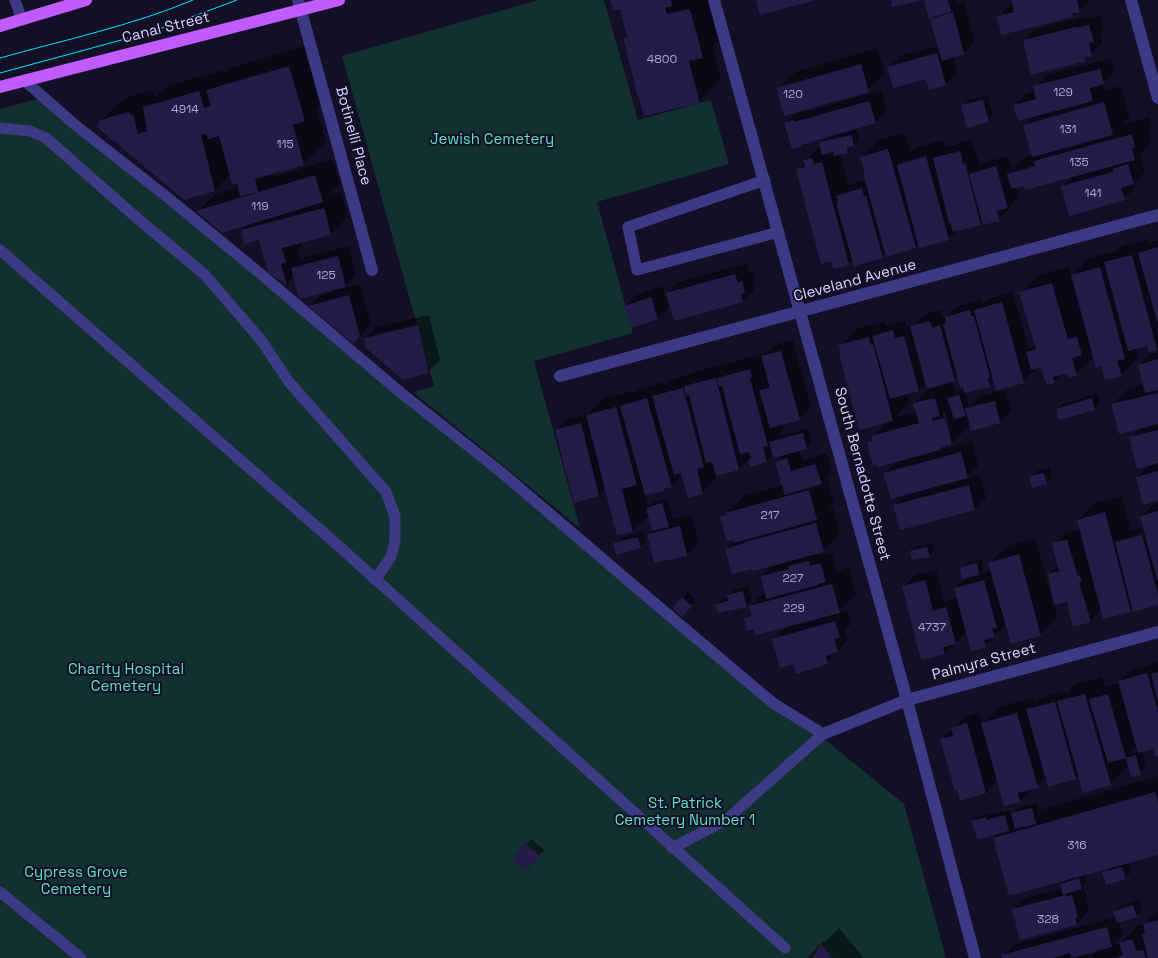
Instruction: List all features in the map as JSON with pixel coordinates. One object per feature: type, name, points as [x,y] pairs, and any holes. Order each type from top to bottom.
[{"type":"main road","points":[[0,26],[86,0]]},
{"type":"main road","name":"Canal Street","points":[[0,87],[300,5],[339,0]]},
{"type":"street","name":"South Bernadotte Street","points":[[714,0],[907,700],[975,958]]},
{"type":"street","points":[[1131,0],[1158,98]]},
{"type":"street","name":"Botinelli Place","points":[[300,5],[372,270]]},
{"type":"street","name":"Cleveland Avenue","points":[[560,376],[1158,215]]},
{"type":"street","name":"Palmyra Street","points":[[823,734],[907,700],[1158,632]]},
{"type":"lane","points":[[15,0],[22,20]]},
{"type":"lane","points":[[24,81],[74,124],[160,191],[400,392],[502,472],[659,608],[773,703],[823,734],[726,820],[672,848]]},
{"type":"lane","points":[[0,128],[30,132],[46,138],[205,275],[234,307],[261,340],[289,382],[386,492],[395,516],[395,541],[392,557],[375,580]]},
{"type":"lane","points":[[765,180],[628,227],[637,270],[779,232]]},
{"type":"lane","points":[[0,250],[375,580],[785,948]]},
{"type":"lane","points":[[0,892],[81,958]]},
{"type":"green space","name":"Jewish Cemetery","points":[[539,0],[604,0],[638,120],[711,100],[729,164],[597,202],[633,333],[534,361],[580,528],[413,392],[434,386],[342,56]]},
{"type":"green space","name":"St. Patrick Cemetery Number 1","points":[[38,99],[904,804],[946,958],[0,958],[0,109]]},
{"type":"building","points":[[610,0],[671,0],[672,6],[665,8],[667,14],[690,9],[703,58],[689,61],[700,103],[644,116],[623,38],[627,37],[620,9],[613,11]]},
{"type":"building","points":[[756,0],[813,0],[813,1],[760,15]]},
{"type":"building","points":[[891,0],[918,0],[919,1],[892,7]]},
{"type":"building","points":[[924,0],[948,0],[951,12],[929,18]]},
{"type":"building","points":[[1012,0],[1077,0],[1080,12],[1072,14],[1073,17],[1001,35],[997,16],[1014,12]]},
{"type":"building","points":[[953,12],[964,54],[942,61],[930,19]]},
{"type":"building","points":[[1089,25],[1094,42],[1089,43],[1092,56],[1085,58],[1086,61],[1031,75],[1023,40]]},
{"type":"building","points":[[937,53],[946,85],[929,90],[926,79],[893,88],[887,67]]},
{"type":"building","points":[[861,64],[869,92],[784,116],[776,88]]},
{"type":"building","points":[[289,66],[305,121],[293,125],[304,165],[255,179],[258,192],[240,196],[237,184],[232,184],[219,136],[208,139],[206,134],[201,135],[215,191],[184,200],[96,126],[100,120],[128,112],[134,117],[138,134],[147,131],[143,107],[199,91],[204,108],[211,106],[206,90]]},
{"type":"building","points":[[1100,69],[1104,84],[1090,88],[1093,101],[1018,121],[1013,105],[1036,99],[1033,86]]},
{"type":"building","points":[[983,100],[989,122],[967,128],[961,105]]},
{"type":"building","points":[[869,101],[876,123],[792,149],[784,123],[793,120],[794,122]]},
{"type":"building","points":[[1104,102],[1113,135],[1032,157],[1023,125]]},
{"type":"building","points":[[1132,134],[1135,147],[1132,148],[1135,160],[1025,190],[1024,186],[1011,189],[1007,174],[1035,166],[1034,161]]},
{"type":"building","points":[[852,135],[854,146],[847,148],[848,153],[834,156],[833,152],[822,155],[819,142]]},
{"type":"building","points":[[888,149],[916,248],[886,257],[860,157]]},
{"type":"building","points":[[960,151],[963,164],[965,163],[981,225],[953,232],[949,223],[933,158]]},
{"type":"building","points":[[926,156],[949,240],[919,248],[897,165]]},
{"type":"building","points":[[812,158],[814,164],[822,162],[849,265],[833,269],[831,261],[821,264],[796,169],[805,167],[803,160]]},
{"type":"building","points":[[1128,164],[1134,184],[1121,188],[1125,200],[1069,216],[1061,186],[1113,172],[1113,169]]},
{"type":"building","points":[[996,166],[1008,208],[997,211],[1000,221],[983,225],[969,174]]},
{"type":"building","points":[[315,175],[323,202],[222,233],[196,211]]},
{"type":"building","points":[[862,188],[864,196],[866,196],[883,258],[854,266],[836,203],[838,203],[836,196]]},
{"type":"building","points":[[324,208],[331,235],[282,248],[286,263],[281,264],[287,285],[268,273],[259,240],[244,244],[241,230]]},
{"type":"building","points":[[1158,247],[1158,321],[1157,321],[1138,253]]},
{"type":"building","points":[[1132,255],[1157,350],[1149,352],[1147,346],[1128,351],[1104,262]]},
{"type":"building","points":[[338,256],[346,287],[299,299],[291,268]]},
{"type":"building","points":[[1100,267],[1125,359],[1117,361],[1122,376],[1105,380],[1101,366],[1096,368],[1071,275]]},
{"type":"building","points":[[735,274],[738,283],[742,281],[745,292],[741,294],[743,302],[674,321],[666,293]]},
{"type":"building","points":[[1052,283],[1068,339],[1077,337],[1082,355],[1072,358],[1077,375],[1069,378],[1068,373],[1053,377],[1055,383],[1047,385],[1040,367],[1031,370],[1026,352],[1036,349],[1019,292]]},
{"type":"building","points":[[349,295],[360,336],[354,344],[308,306]]},
{"type":"building","points":[[651,297],[658,319],[631,328],[624,306]]},
{"type":"building","points":[[1002,302],[1024,383],[996,391],[974,310]]},
{"type":"building","points":[[970,310],[971,316],[974,316],[990,378],[988,379],[990,387],[964,393],[963,387],[960,387],[943,324],[946,323],[945,317]]},
{"type":"building","points":[[930,321],[932,328],[940,325],[955,381],[927,389],[910,326]]},
{"type":"building","points":[[418,325],[429,373],[403,380],[366,348],[364,338]]},
{"type":"building","points":[[893,330],[895,338],[904,336],[919,391],[890,399],[872,336]]},
{"type":"building","points":[[869,337],[870,345],[873,344],[893,421],[859,430],[838,345]]},
{"type":"building","points":[[781,351],[800,420],[770,428],[759,390],[770,388],[761,356]]},
{"type":"building","points":[[1158,359],[1158,390],[1145,393],[1138,365]]},
{"type":"building","points":[[750,369],[752,377],[750,378],[768,446],[763,447],[767,462],[750,467],[748,459],[751,459],[749,452],[740,454],[722,386],[719,386],[717,378]]},
{"type":"building","points":[[716,378],[739,470],[716,476],[712,462],[706,463],[689,395],[686,396],[684,386]]},
{"type":"building","points":[[683,388],[704,467],[697,469],[703,494],[688,498],[681,473],[674,475],[652,396]]},
{"type":"building","points":[[1158,393],[1158,424],[1119,434],[1111,404]]},
{"type":"building","points":[[959,395],[966,416],[954,419],[947,398]]},
{"type":"building","points":[[647,398],[672,487],[664,489],[665,491],[645,495],[620,406]]},
{"type":"building","points":[[935,398],[940,416],[932,418],[932,421],[945,418],[952,444],[940,448],[940,450],[878,467],[877,464],[873,466],[867,442],[873,441],[871,436],[919,423],[913,403]]},
{"type":"building","points":[[1092,398],[1095,410],[1059,420],[1056,409]]},
{"type":"building","points":[[995,401],[1000,423],[971,431],[965,408]]},
{"type":"building","points":[[616,407],[637,485],[622,489],[633,532],[617,536],[586,415]]},
{"type":"building","points":[[581,423],[599,496],[574,503],[555,430]]},
{"type":"building","points":[[1158,430],[1158,463],[1137,469],[1129,437]]},
{"type":"building","points":[[803,433],[807,449],[773,458],[769,442]]},
{"type":"building","points":[[961,452],[968,478],[891,499],[883,473]]},
{"type":"building","points":[[787,458],[791,471],[815,464],[822,484],[785,495],[775,462]]},
{"type":"building","points":[[1158,471],[1158,501],[1143,505],[1136,477]]},
{"type":"building","points":[[1044,473],[1047,484],[1032,488],[1029,476]]},
{"type":"building","points":[[969,485],[975,510],[900,530],[893,505]]},
{"type":"building","points":[[809,490],[817,520],[734,543],[733,540],[727,542],[720,517],[726,515],[725,513]]},
{"type":"building","points":[[662,503],[669,527],[652,531],[646,508]]},
{"type":"building","points":[[1158,511],[1158,580],[1157,580],[1140,516]]},
{"type":"building","points":[[1105,512],[1131,612],[1103,619],[1077,520]]},
{"type":"building","points":[[816,523],[824,552],[753,571],[752,569],[732,574],[725,549]]},
{"type":"building","points":[[680,526],[687,556],[654,563],[647,534]]},
{"type":"building","points":[[1142,535],[1158,594],[1158,605],[1133,612],[1115,542]]},
{"type":"building","points":[[638,537],[641,548],[616,555],[613,543]]},
{"type":"building","points":[[1067,540],[1078,576],[1080,575],[1082,582],[1079,582],[1091,622],[1073,627],[1067,602],[1054,605],[1048,574],[1059,571],[1052,543]]},
{"type":"building","points":[[927,547],[930,557],[912,560],[910,551]]},
{"type":"building","points":[[1019,554],[1041,636],[1011,644],[988,563]]},
{"type":"building","points":[[809,561],[810,566],[821,563],[826,582],[766,599],[761,576],[789,569],[788,566]]},
{"type":"building","points":[[977,563],[979,575],[962,579],[960,567]]},
{"type":"building","points":[[925,580],[933,611],[946,607],[956,644],[943,647],[945,654],[921,660],[902,586]]},
{"type":"building","points":[[984,580],[997,628],[992,629],[995,637],[984,640],[986,647],[971,651],[954,588]]},
{"type":"building","points":[[832,584],[840,613],[756,635],[754,629],[747,631],[744,618],[751,616],[749,606]]},
{"type":"building","points":[[743,591],[747,607],[717,613],[716,604],[728,601],[727,595]]},
{"type":"building","points":[[682,597],[692,606],[682,617],[672,608]]},
{"type":"building","points":[[835,621],[840,637],[834,639],[838,652],[826,656],[828,664],[796,674],[793,664],[780,668],[772,639]]},
{"type":"building","points":[[1158,672],[1158,699],[1157,699],[1151,674]]},
{"type":"building","points":[[1147,673],[1158,711],[1158,756],[1155,757],[1153,749],[1138,753],[1118,681]]},
{"type":"building","points":[[1085,694],[1111,785],[1083,793],[1057,701]]},
{"type":"building","points":[[1108,694],[1126,758],[1108,763],[1089,699]]},
{"type":"building","points":[[1055,702],[1076,779],[1048,787],[1026,709]]},
{"type":"building","points":[[1017,713],[1038,788],[1018,793],[1020,802],[1004,806],[981,723]]},
{"type":"building","points":[[967,723],[986,793],[960,801],[957,790],[955,791],[940,739],[953,736],[951,728]]},
{"type":"building","points":[[1136,755],[1141,775],[1131,777],[1126,758]]},
{"type":"building","points":[[1155,792],[1158,802],[1158,855],[1009,896],[993,838]]},
{"type":"building","points":[[1032,808],[1036,824],[1015,829],[1011,813]]},
{"type":"building","points":[[1005,815],[1009,831],[977,840],[972,821],[986,817],[986,820]]},
{"type":"building","points":[[525,843],[540,856],[526,871],[512,859]]},
{"type":"building","points":[[1122,867],[1126,879],[1106,885],[1102,872]]},
{"type":"building","points":[[1079,878],[1082,889],[1063,895],[1060,884]]},
{"type":"building","points":[[1066,895],[1067,897],[1072,895],[1078,917],[1076,918],[1077,925],[1020,940],[1012,909]]},
{"type":"building","points":[[1133,905],[1137,917],[1117,923],[1113,911]]},
{"type":"building","points":[[1158,920],[1158,958],[1148,958],[1142,934],[1145,933],[1143,924]]},
{"type":"building","points":[[1107,927],[1112,947],[1072,958],[1070,953],[1053,958],[1002,958],[1001,955]]},
{"type":"building","points":[[1133,939],[1136,951],[1143,950],[1146,958],[1115,958],[1123,955],[1119,943]]},
{"type":"building","points":[[821,944],[833,958],[812,958]]},
{"type":"tram line","points":[[0,58],[146,18],[193,0]]},
{"type":"tram line","points":[[0,73],[151,32],[237,0]]},
{"type":"park label","name":"Charity Hospital Cemetery","points":[[126,678]]},
{"type":"park label","name":"Cypress Grove Cemetery","points":[[76,882]]}]
